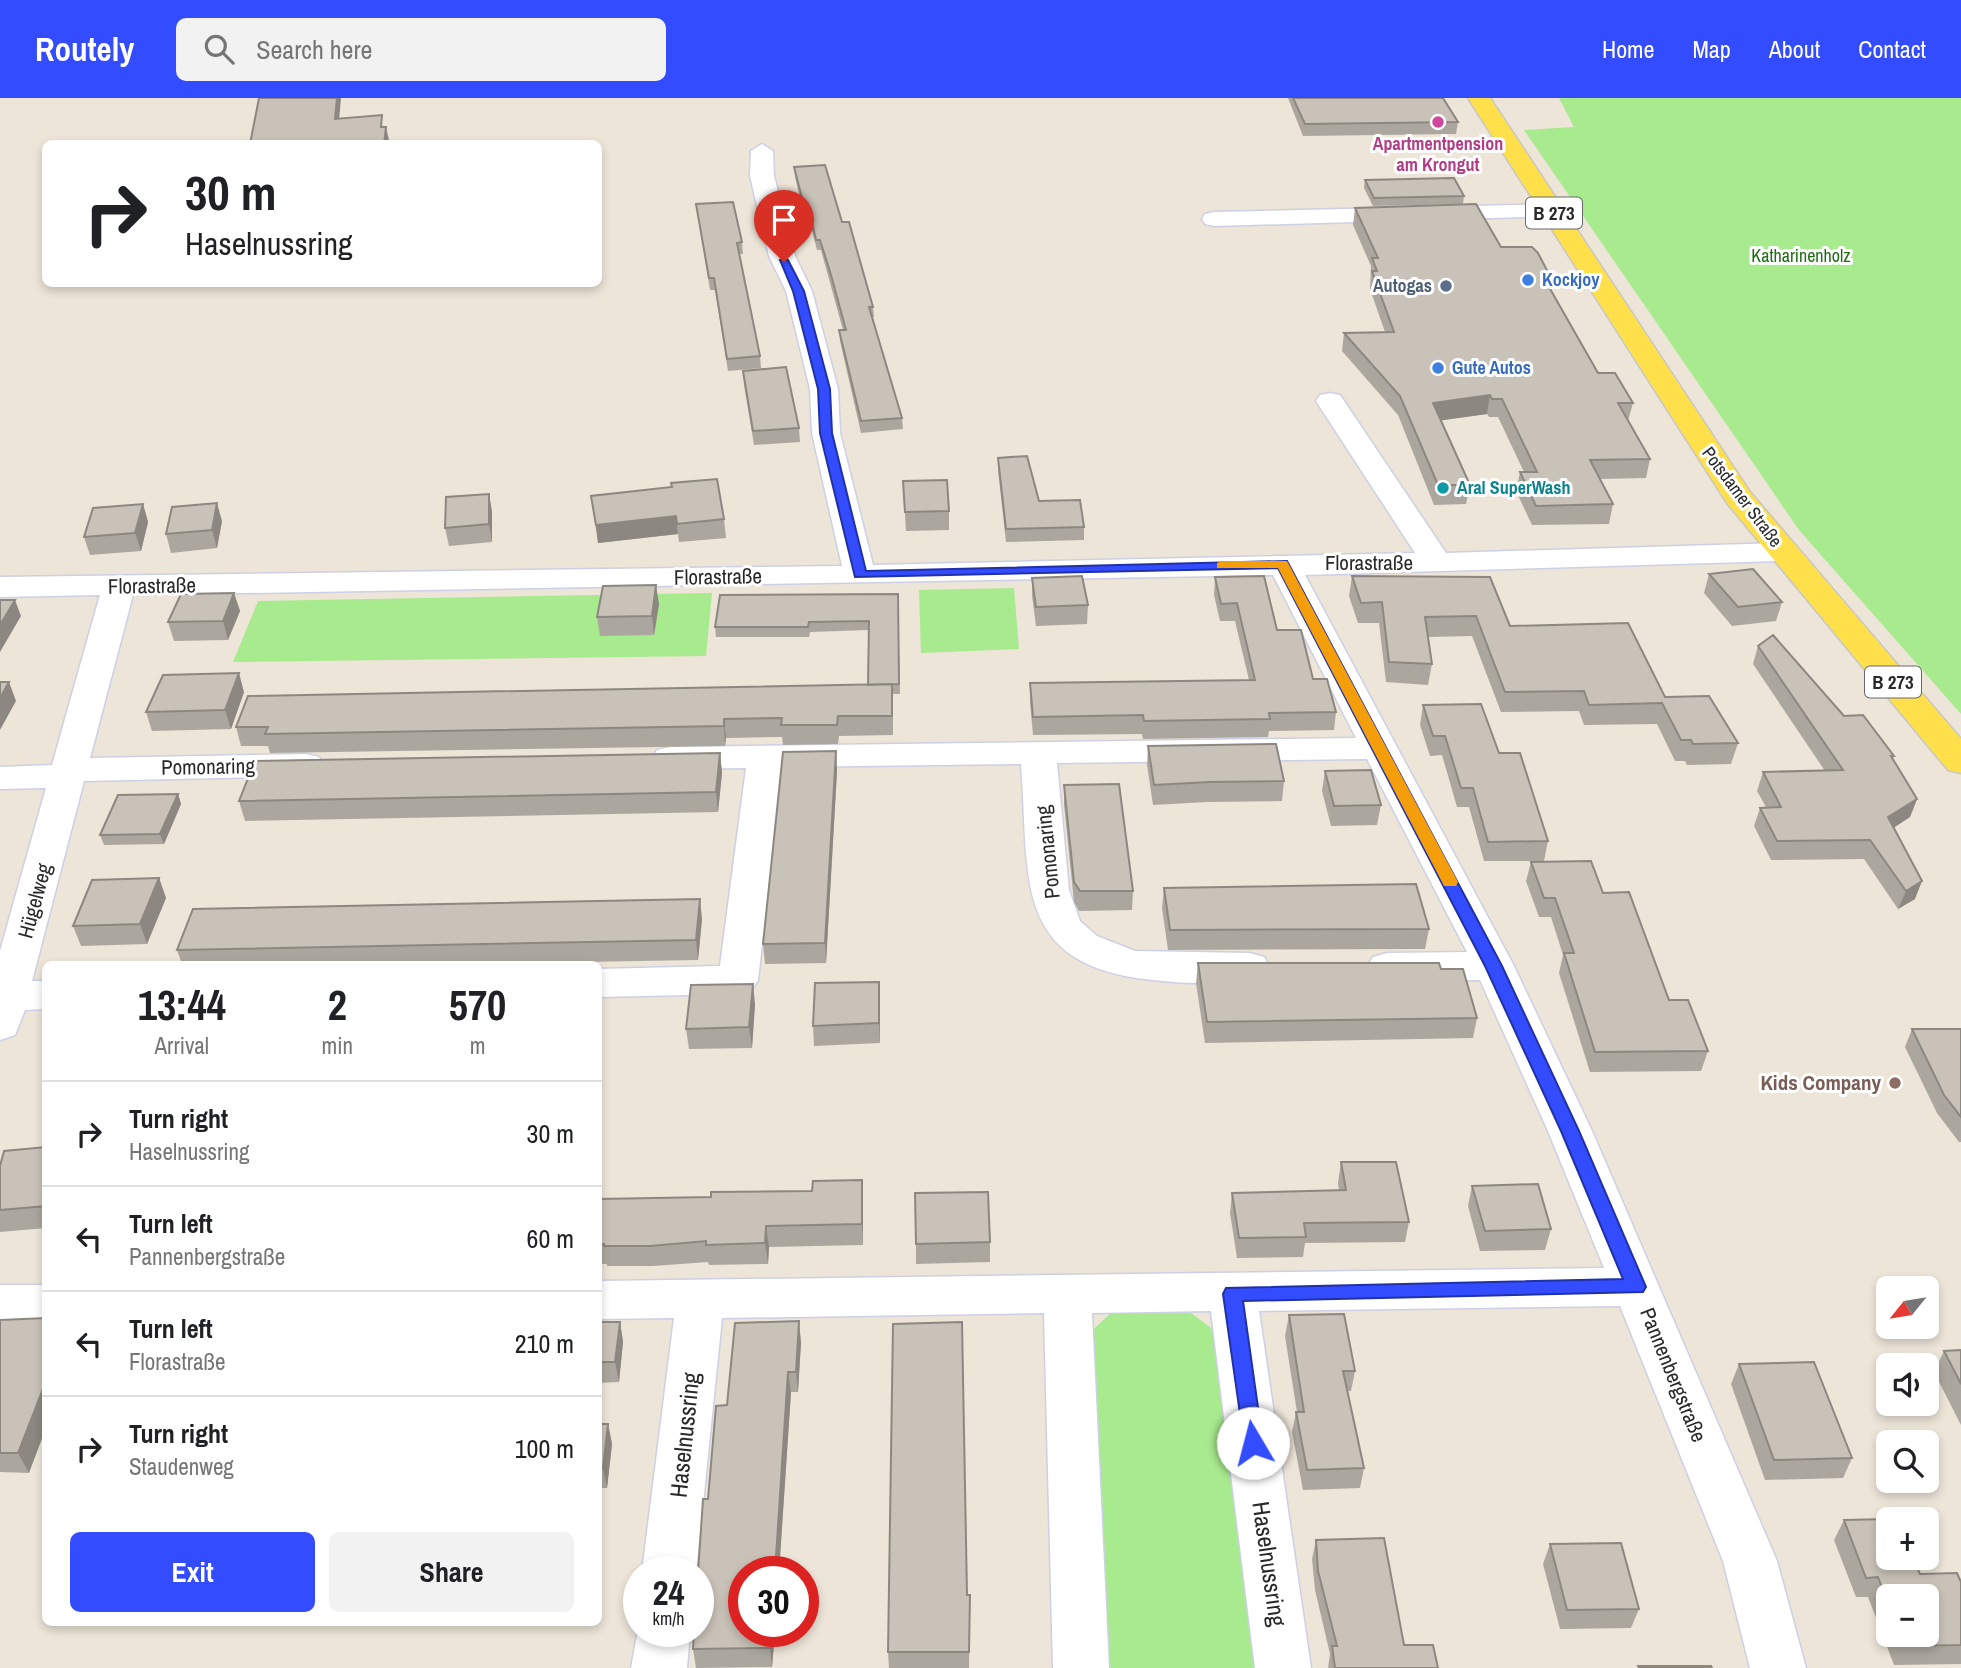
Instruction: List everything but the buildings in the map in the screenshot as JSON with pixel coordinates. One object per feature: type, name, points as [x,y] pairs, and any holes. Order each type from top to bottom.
[{"type":"main road","name":"Potsdamer Straße","points":[[1479,98],[1738,498],[1961,762]]},
{"type":"street","points":[[762,151],[762,176],[782,256],[799,291],[824,389],[826,433],[860,575]]},
{"type":"street","points":[[1214,219],[1553,211]]},
{"type":"street","name":"Florastraße","points":[[1330,401],[1437,563]]},
{"type":"street","name":"Florastraße","points":[[0,587],[860,575],[1283,564],[1437,563],[1782,552]]},
{"type":"street","name":"Pannenbergstraße","points":[[1283,564],[1494,966],[1570,1131],[1750,1561],[1778,1668]]},
{"type":"street","name":"Hügelweg","points":[[18,1005],[69,773],[119,586]]},
{"type":"street","points":[[640,759],[1380,748]]},
{"type":"street","name":"Pomonaring","points":[[1038,752],[1052,903],[1064,929],[1086,948],[1114,962],[1149,967],[1287,967]]},
{"type":"street","points":[[602,983],[738,980],[765,757]]},
{"type":"street","name":"Pomonaring","points":[[69,773],[334,765]]},
{"type":"street","points":[[0,778],[69,773]]},
{"type":"street","points":[[1356,967],[1494,966]]},
{"type":"street","points":[[602,1300],[1636,1287]]},
{"type":"street","name":"Haselnussring","points":[[1233,1294],[1283,1668]]},
{"type":"street","points":[[1067,1295],[1081,1668]]},
{"type":"street","name":"Haselnussring","points":[[671,1556],[700,1299]]},
{"type":"street","points":[[0,1304],[42,1304]]},
{"type":"street","points":[[659,1668],[661,1647]]},
{"type":"green space","name":"Katharinenholz","points":[[1559,98],[1961,98],[1961,714],[1799,530],[1524,130],[1574,127]]},
{"type":"green space","points":[[1014,588],[1019,649],[921,653],[919,590]]},
{"type":"green space","points":[[712,593],[706,656],[233,662],[258,601]]},
{"type":"green space","points":[[1114,1310],[1188,1311],[1222,1336],[1264,1668],[1103,1668],[1083,1339]]},
{"type":"slow traffic","points":[[1221,565],[1283,564],[1450,882]]},
{"type":"place","name":"Apartmentpension am Krongut","points":[[1438,122]]},
{"type":"place","name":"Kockjoy","points":[[1528,280]]},
{"type":"place","name":"Autogas","points":[[1446,286]]},
{"type":"place","name":"Gute Autos","points":[[1438,368]]},
{"type":"place","name":"Aral SuperWash","points":[[1443,488]]},
{"type":"place","name":"Kids Company","points":[[1895,1083]]},
{"type":"route","points":[[784,262],[799,291],[824,389],[824,425],[860,575],[1283,564],[1494,966],[1570,1131],[1636,1287],[1233,1294],[1253,1443]]}]
